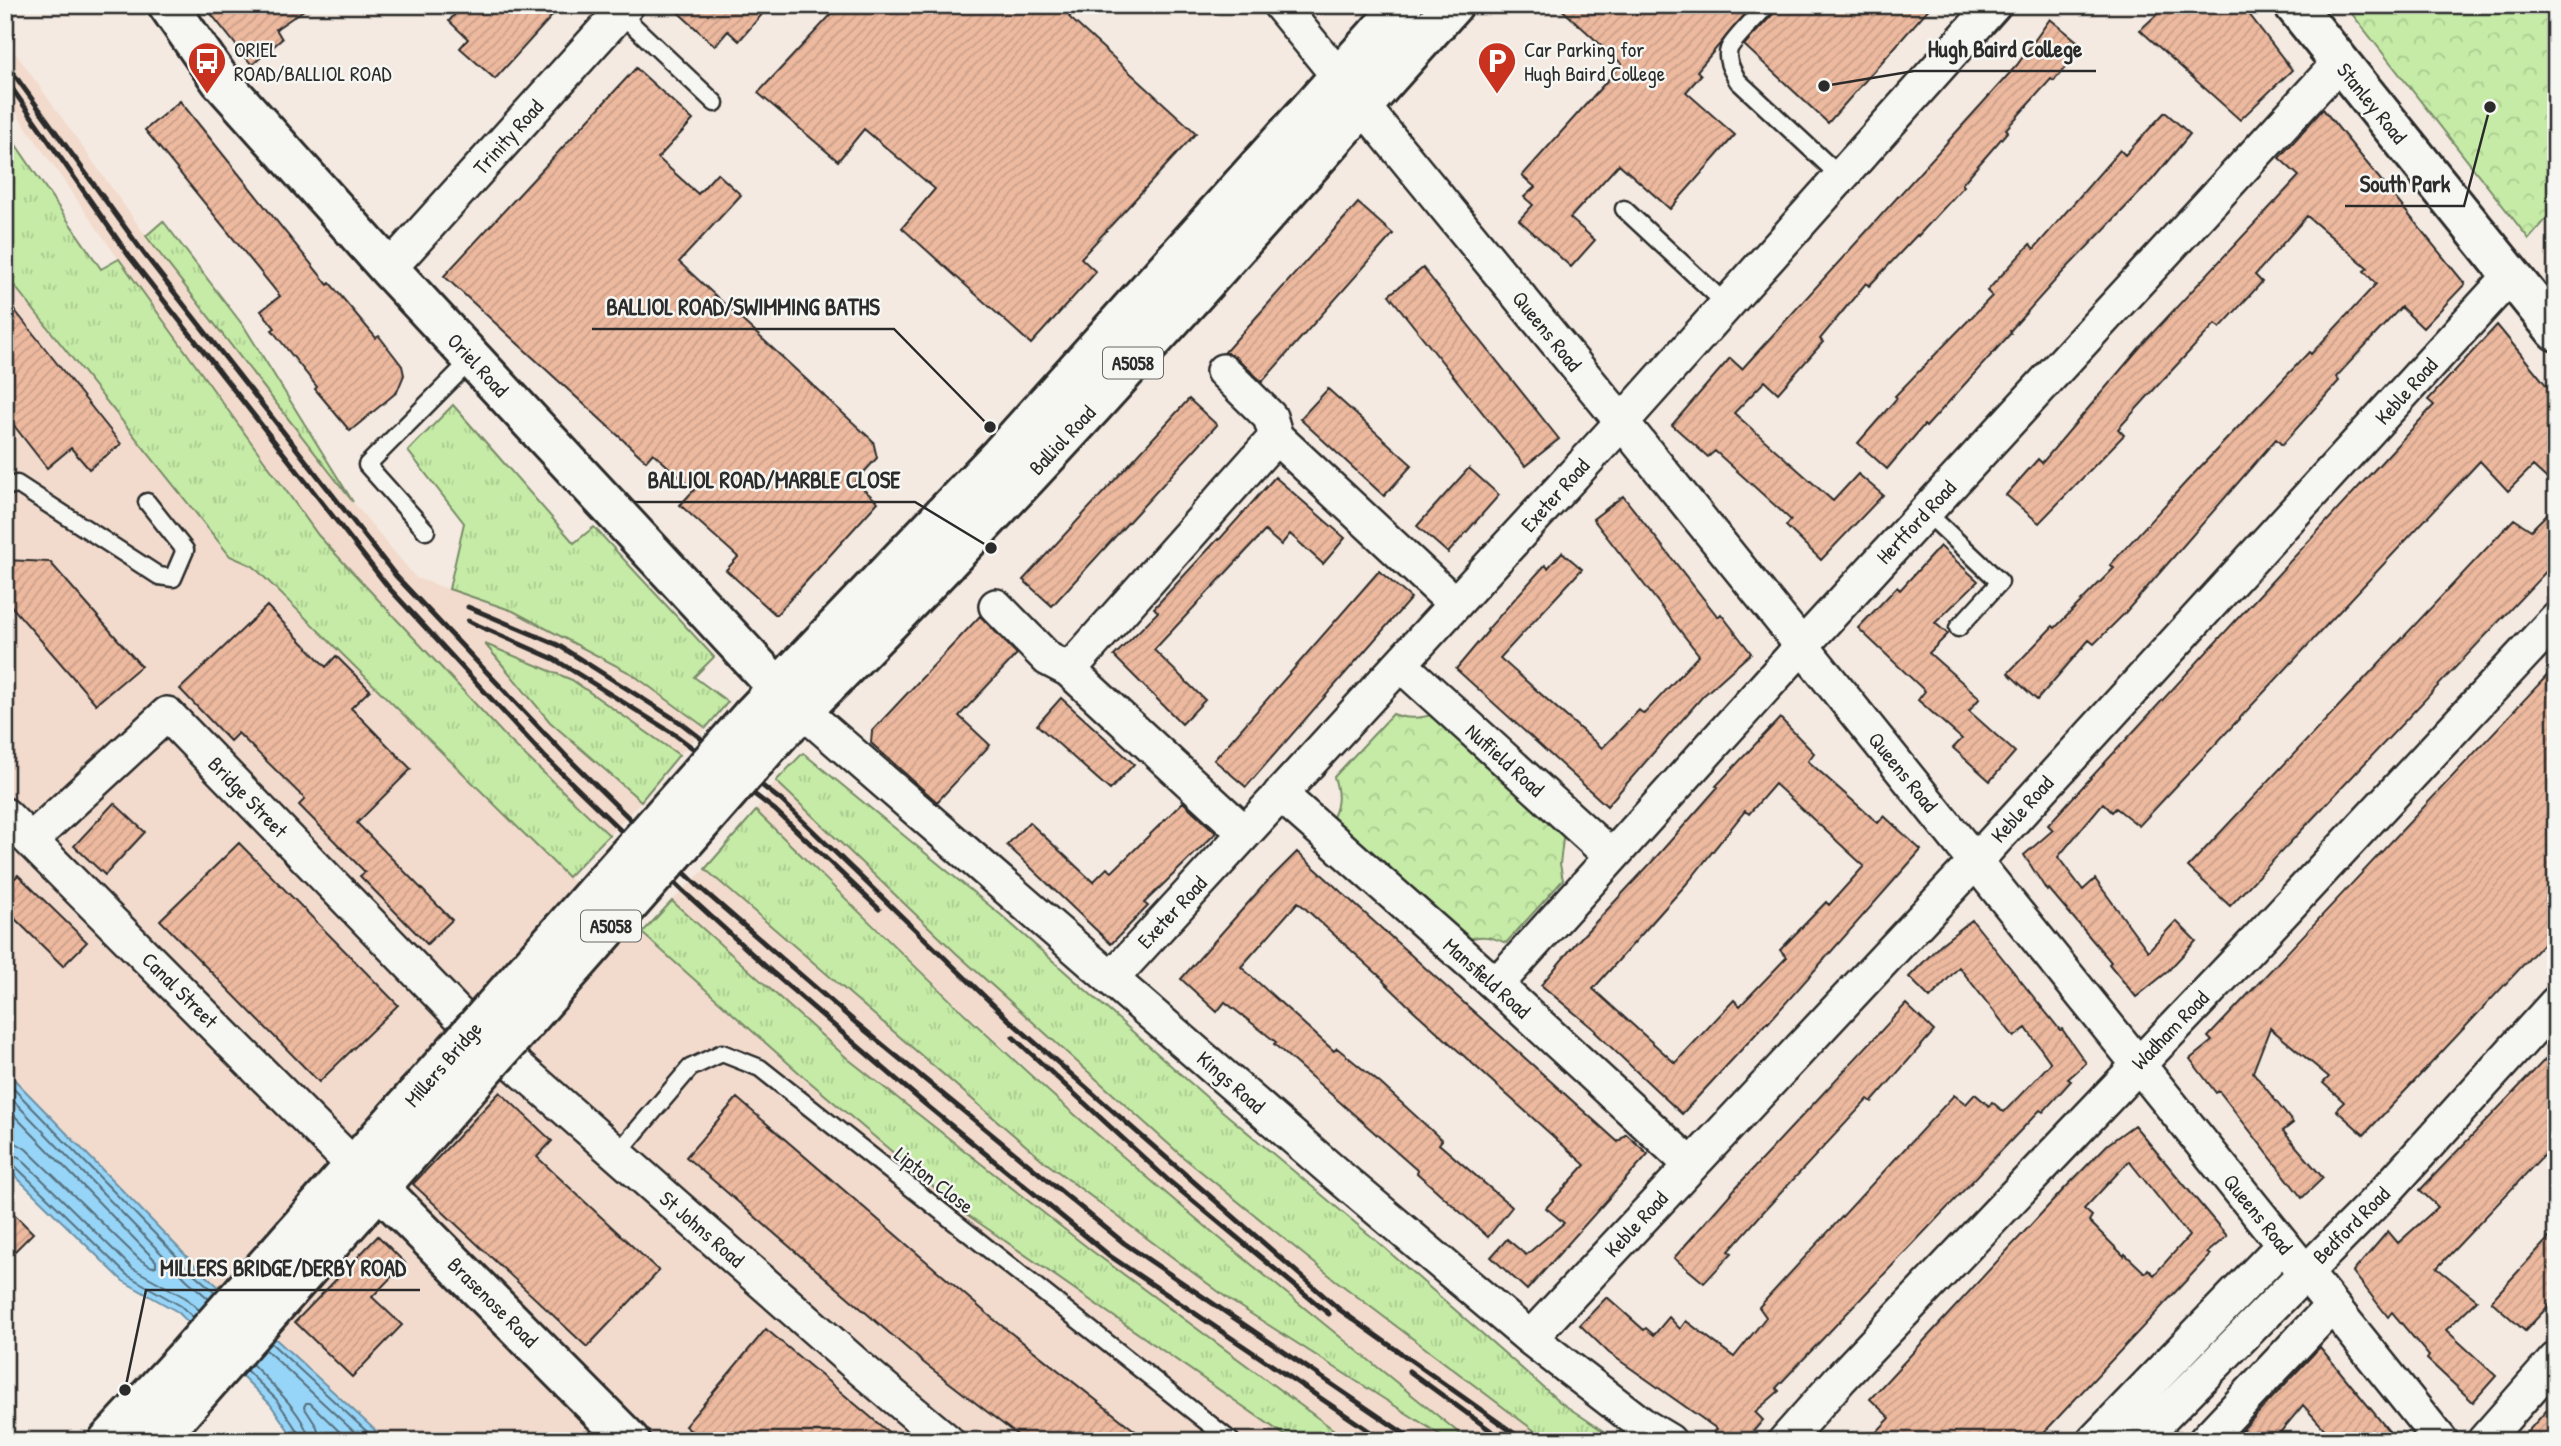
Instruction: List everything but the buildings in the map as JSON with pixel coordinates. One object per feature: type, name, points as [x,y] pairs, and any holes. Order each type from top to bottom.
[{"type":"main road","name":"Oriel Road","points":[[168,5],[220,80],[472,359],[778,712]]},
{"type":"main road","name":"Balliol Road","points":[[1351,93],[1403,5]]},
{"type":"main road","name":"Balliol Road","points":[[778,712],[1000,455],[1351,93],[1453,5]]},
{"type":"main road","name":"Stanley Road","points":[[2294,5],[2556,331]]},
{"type":"main road","name":"Millers Bridge","points":[[108,1441],[199,1367],[778,712]]},
{"type":"main road","name":"Brasenose Road","points":[[354,1190],[631,1441]]},
{"type":"main road","name":"Millers Bridge","points":[[156,1441],[199,1367]]},
{"type":"street","name":"Queens Road","points":[[1280,5],[1622,422],[2441,1441]]},
{"type":"street","name":"Exeter Road","points":[[1111,979],[1622,422],[1994,5]]},
{"type":"street","name":"Trinity Road","points":[[389,270],[623,9]]},
{"type":"street","name":"Hertford Road","points":[[1496,985],[1802,646],[2340,62]]},
{"type":"street","name":"Keble Road","points":[[1531,1338],[1975,862],[2510,276]]},
{"type":"street","points":[[1223,371],[1270,417],[1276,437],[1455,604]]},
{"type":"street","points":[[1069,670],[1276,437]]},
{"type":"street","points":[[996,606],[1048,659],[1069,670],[1245,833]]},
{"type":"street","name":"Wadham Road","points":[[1785,1441],[2556,619]]},
{"type":"street","name":"Nuffield Road","points":[[1400,664],[1611,856]]},
{"type":"street","name":"Kings Road","points":[[778,712],[1111,979],[1531,1338],[1644,1426],[1669,1441]]},
{"type":"street","name":"Bridge Street","points":[[31,840],[167,714],[458,1014]]},
{"type":"street","name":"Mansfield Road","points":[[1280,794],[1496,985],[1691,1165]]},
{"type":"street","name":"Canal Street","points":[[5,815],[354,1190]]},
{"type":"street","name":"Bedford Road","points":[[2139,1441],[2384,1193],[2556,1003]]},
{"type":"street","name":"St Johns Road","points":[[458,1014],[947,1441]]},
{"type":"street","name":"Bedford Road","points":[[2094,1441],[2283,1245]]},
{"type":"street","points":[[2205,1441],[2332,1306]]},
{"type":"street","points":[[2484,1441],[2556,1360]]},
{"type":"lane","points":[[1768,5],[1729,48],[1728,59],[1732,71],[1738,81],[1841,177]]},
{"type":"lane","points":[[623,9],[715,103]]},
{"type":"lane","points":[[1624,209],[1727,304]]},
{"type":"lane","points":[[426,531],[367,465],[472,359]]},
{"type":"lane","points":[[5,487],[17,484],[159,576],[173,578],[185,550],[147,502]]},
{"type":"lane","points":[[1926,512],[2000,582],[1958,628]]},
{"type":"lane","name":"Lipton Close","points":[[617,1154],[690,1068],[722,1053],[760,1069],[1231,1441]]},
{"type":"shaded area","points":[[5,38],[146,236],[353,502],[416,578],[513,611],[632,674],[706,728],[679,755],[572,680],[550,722],[641,801],[609,835],[507,738],[318,535],[154,310],[5,97]]},
{"type":"shaded area","points":[[5,274],[230,555],[253,566],[568,877],[606,911],[642,933],[804,1077],[962,1211],[1293,1441],[387,1441],[198,1268],[5,1070]]},
{"type":"shaded area","points":[[776,781],[956,953],[1548,1441],[1469,1441],[1261,1274],[1088,1126],[937,986],[756,811]]},
{"type":"shaded area","points":[[705,869],[889,1029],[1231,1301],[1450,1441],[1349,1441],[1092,1251],[848,1059],[672,901]]},
{"type":"green space","points":[[2345,5],[2556,5],[2556,208],[2529,239]]},
{"type":"green space","points":[[5,129],[101,269],[119,259],[318,535],[507,738],[609,835],[568,877],[253,566],[230,556],[5,274]]},
{"type":"green space","points":[[163,221],[245,328],[353,502],[146,236]]},
{"type":"green space","points":[[453,405],[574,543],[594,527],[714,657],[694,677],[728,702],[706,728],[632,674],[513,611],[449,589],[464,523],[408,451]]},
{"type":"green space","points":[[485,644],[572,680],[679,755],[641,801],[550,722]]},
{"type":"green space","points":[[1393,714],[1414,718],[1436,714],[1564,831],[1560,864],[1563,880],[1506,943],[1484,937],[1463,942],[1330,823],[1338,801],[1334,777]]},
{"type":"green space","points":[[803,753],[1001,915],[1221,1110],[1372,1237],[1560,1402],[1618,1441],[1548,1441],[1334,1279],[1183,1157],[956,953],[776,781]]},
{"type":"green space","points":[[756,811],[962,1012],[1090,1128],[1469,1441],[1450,1441],[1231,1301],[1045,1162],[705,869]]},
{"type":"green space","points":[[672,901],[848,1059],[1092,1251],[1349,1441],[1293,1441],[962,1211],[804,1077],[642,933]]},
{"type":"water","points":[[5,1070],[198,1268],[387,1441],[296,1441],[270,1404],[178,1312],[123,1281],[5,1166]]},
{"type":"railway","points":[[5,62],[145,255],[396,576],[567,757],[696,884],[855,1022],[1124,1243],[1415,1441]]},
{"type":"railway","points":[[11,87],[129,256],[389,588],[544,756],[682,890],[773,973],[925,1104],[1110,1256],[1384,1441]]},
{"type":"railway","points":[[468,607],[558,645],[681,723],[782,801],[1008,1019],[1340,1310],[1525,1441]]},
{"type":"railway","points":[[468,621],[554,659],[674,734],[775,810],[879,909]]},
{"type":"railway","points":[[1013,1037],[1169,1181],[1329,1314]]},
{"type":"railway","points":[[1409,1371],[1505,1441]]},
{"type":"place","name":"Hugh Baird College","points":[[1824,86]]},
{"type":"place","name":"ORIEL ROAD/BALLIOL ROAD","points":[[207,95]]},
{"type":"place","name":"Car Parking for Hugh Baird College","points":[[1497,95]]},
{"type":"place","name":"South Park","points":[[2490,107]]},
{"type":"place","name":"BALLIOL ROAD/SWIMMING BATHS","points":[[990,427]]},
{"type":"place","name":"BALLIOL ROAD/MARBLE CLOSE","points":[[991,548]]},
{"type":"place","name":"MILLERS BRIDGE/DERBY ROAD","points":[[125,1390]]}]
